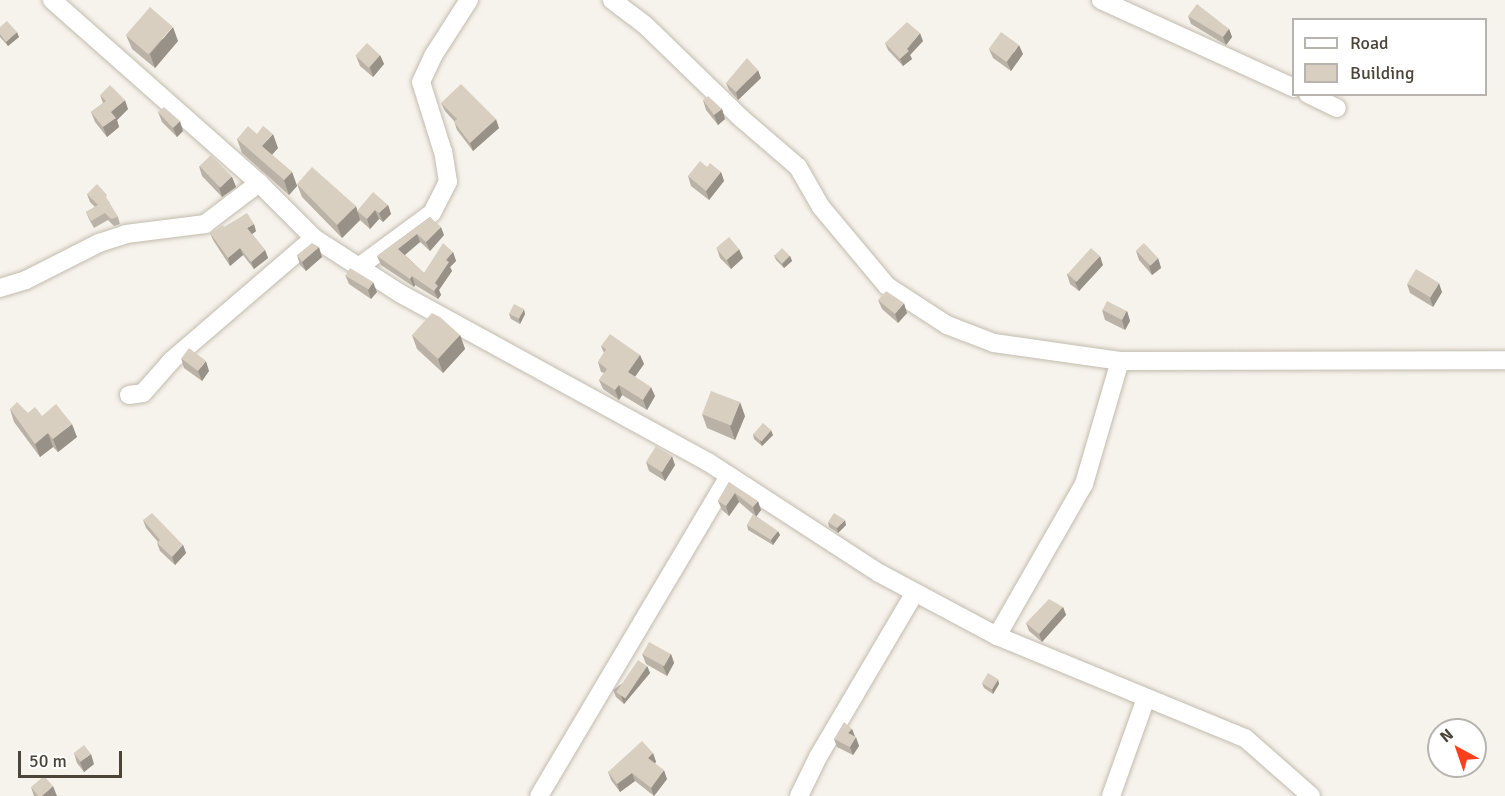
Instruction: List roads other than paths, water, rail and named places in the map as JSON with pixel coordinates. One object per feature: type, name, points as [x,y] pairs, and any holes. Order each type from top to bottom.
[{"type":"street","points":[[52,0],[259,183],[314,238],[401,294],[729,476],[879,573],[997,636],[1245,738],[1311,796]]},
{"type":"street","points":[[360,266],[432,213],[448,182],[443,152],[421,82],[433,56],[469,0]]},
{"type":"street","points":[[612,0],[645,25],[741,118],[798,167],[821,207],[887,286],[947,325],[994,343],[1120,361],[1505,360]]},
{"type":"street","points":[[1101,0],[1292,88]]},
{"type":"street","points":[[1312,96],[1337,108]]},
{"type":"street","points":[[0,288],[26,280],[99,243],[126,234],[205,224],[259,183]]},
{"type":"street","points":[[129,395],[143,393],[172,360],[314,238]]},
{"type":"street","points":[[997,636],[1084,484],[1120,361]]},
{"type":"street","points":[[539,796],[729,476]]},
{"type":"street","points":[[800,796],[818,757],[915,592]]},
{"type":"street","points":[[1111,796],[1146,698]]}]
